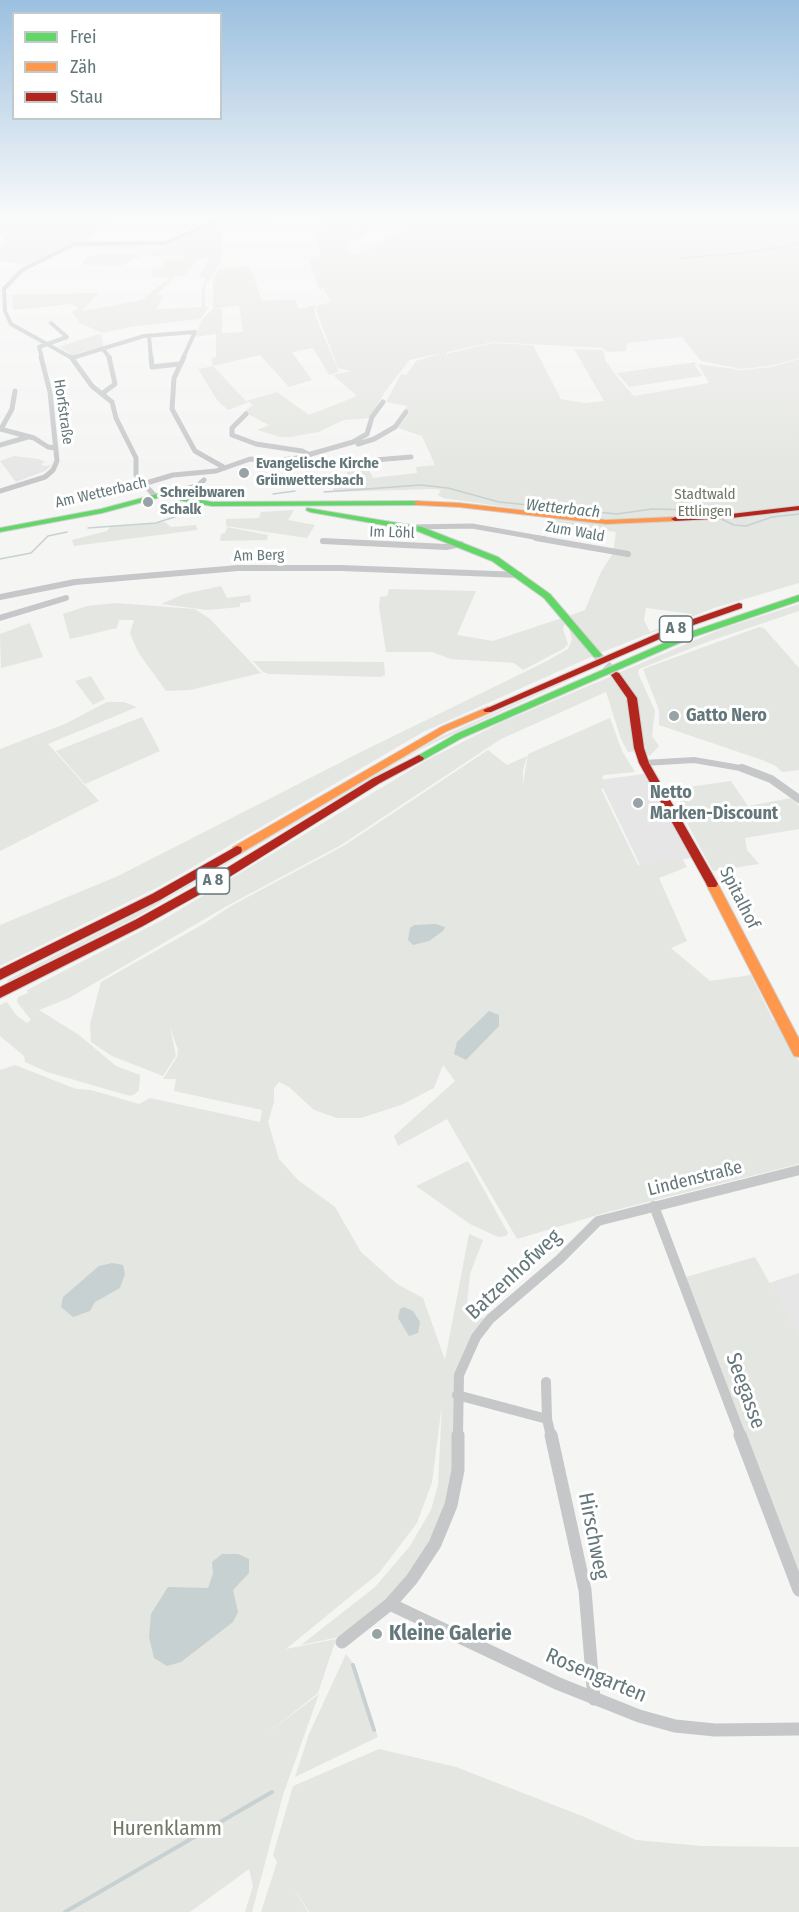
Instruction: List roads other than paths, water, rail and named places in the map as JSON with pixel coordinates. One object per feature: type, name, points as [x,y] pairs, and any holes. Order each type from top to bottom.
[{"type":"main road","name":"Am Wetterbach","points":[[0,530],[102,511],[154,495],[172,495],[202,503],[267,505],[406,502],[531,512],[606,522],[724,516],[799,508]]},
{"type":"main road","points":[[267,505],[271,512],[288,508],[304,509],[411,527],[495,559],[547,596],[597,655]]},
{"type":"main road","name":"A 8","points":[[0,975],[156,897],[444,729],[693,622],[799,588]]},
{"type":"main road","name":"A 8","points":[[0,993],[139,923],[376,781],[459,736],[690,635],[799,598]]},
{"type":"main road","name":"Spitalhof","points":[[616,675],[632,698],[644,763],[701,863],[799,1052]]},
{"type":"street","points":[[5,305],[5,311],[11,324],[72,357],[92,386],[112,402],[116,418],[136,458],[136,475],[154,495]]},
{"type":"street","points":[[49,343],[67,337],[55,329],[51,322]]},
{"type":"street","points":[[72,357],[149,336],[194,331],[179,364],[171,394],[174,415],[195,451],[225,468]]},
{"type":"street","points":[[149,336],[152,367],[179,364]]},
{"type":"street","name":"Horfstraße","points":[[0,491],[45,477],[53,470],[57,461],[49,385],[39,347],[49,343]]},
{"type":"street","points":[[102,348],[110,358],[115,384],[103,393]]},
{"type":"street","points":[[15,392],[12,409],[0,429],[28,436],[56,448]]},
{"type":"street","points":[[288,460],[363,437],[372,417],[383,402]]},
{"type":"street","points":[[323,451],[374,439],[395,427],[406,412]]},
{"type":"street","points":[[246,414],[232,428],[232,435],[256,444],[302,451],[310,455]]},
{"type":"street","points":[[0,445],[28,436]]},
{"type":"street","points":[[143,484],[173,475],[207,473],[250,459],[339,463],[411,457]]},
{"type":"street","points":[[172,495],[176,491],[196,486],[204,480]]},
{"type":"street","name":"Zum Wald","points":[[411,527],[472,526],[628,554]]},
{"type":"street","name":"Im Löhl","points":[[323,541],[446,547],[460,544]]},
{"type":"street","name":"Am Berg","points":[[0,597],[75,582],[238,568],[341,568],[520,575]]},
{"type":"street","points":[[0,618],[66,598]]},
{"type":"street","points":[[644,763],[682,760],[727,764],[771,779],[799,799]]},
{"type":"street","name":"Lindenstraße","points":[[598,1221],[799,1170]]},
{"type":"street","name":"Seegasse","points":[[654,1206],[799,1590]]},
{"type":"street","name":"Batzenhofweg","points":[[342,1642],[390,1604],[412,1579],[435,1544],[451,1505],[458,1470],[457,1395],[459,1375],[464,1359],[483,1328],[560,1259],[598,1221]]},
{"type":"street","name":"Hirschweg","points":[[546,1382],[548,1419],[585,1590],[594,1699]]},
{"type":"street","points":[[457,1395],[548,1419]]},
{"type":"street","name":"Rosengarten","points":[[390,1604],[594,1699],[675,1726],[715,1730],[799,1729]]},
{"type":"waterway","name":"Wetterbach","points":[[324,492],[421,485],[448,488],[499,502],[617,514],[652,509],[693,510],[714,515]]},
{"type":"waterway","name":"Wetterbach","points":[[273,494],[295,491]]},
{"type":"waterway","name":"Wetterbach","points":[[88,528],[156,523],[193,511]]},
{"type":"waterway","name":"Wetterbach","points":[[719,518],[734,525],[746,526],[772,517],[799,514]]},
{"type":"waterway","name":"Wetterbach","points":[[0,559],[31,553],[48,536],[67,532]]},
{"type":"waterway","points":[[353,1665],[374,1730]]},
{"type":"waterway","points":[[65,1912],[272,1792]]},
{"type":"tunnel","points":[[597,655],[616,675]]},
{"type":"place","name":"Evangelische Kirche Grünwettersbach","points":[[244,473]]},
{"type":"place","name":"Schreibwaren Schalk","points":[[148,502]]},
{"type":"place","name":"Gatto Nero","points":[[674,716]]},
{"type":"place","name":"Netto Marken-Discount","points":[[638,803]]},
{"type":"place","name":"Kleine Galerie","points":[[377,1634]]},
{"type":"park label","name":"Stadtwald Ettlingen","points":[[705,504]]},
{"type":"park label","name":"Hurenklamm","points":[[167,1829]]}]
